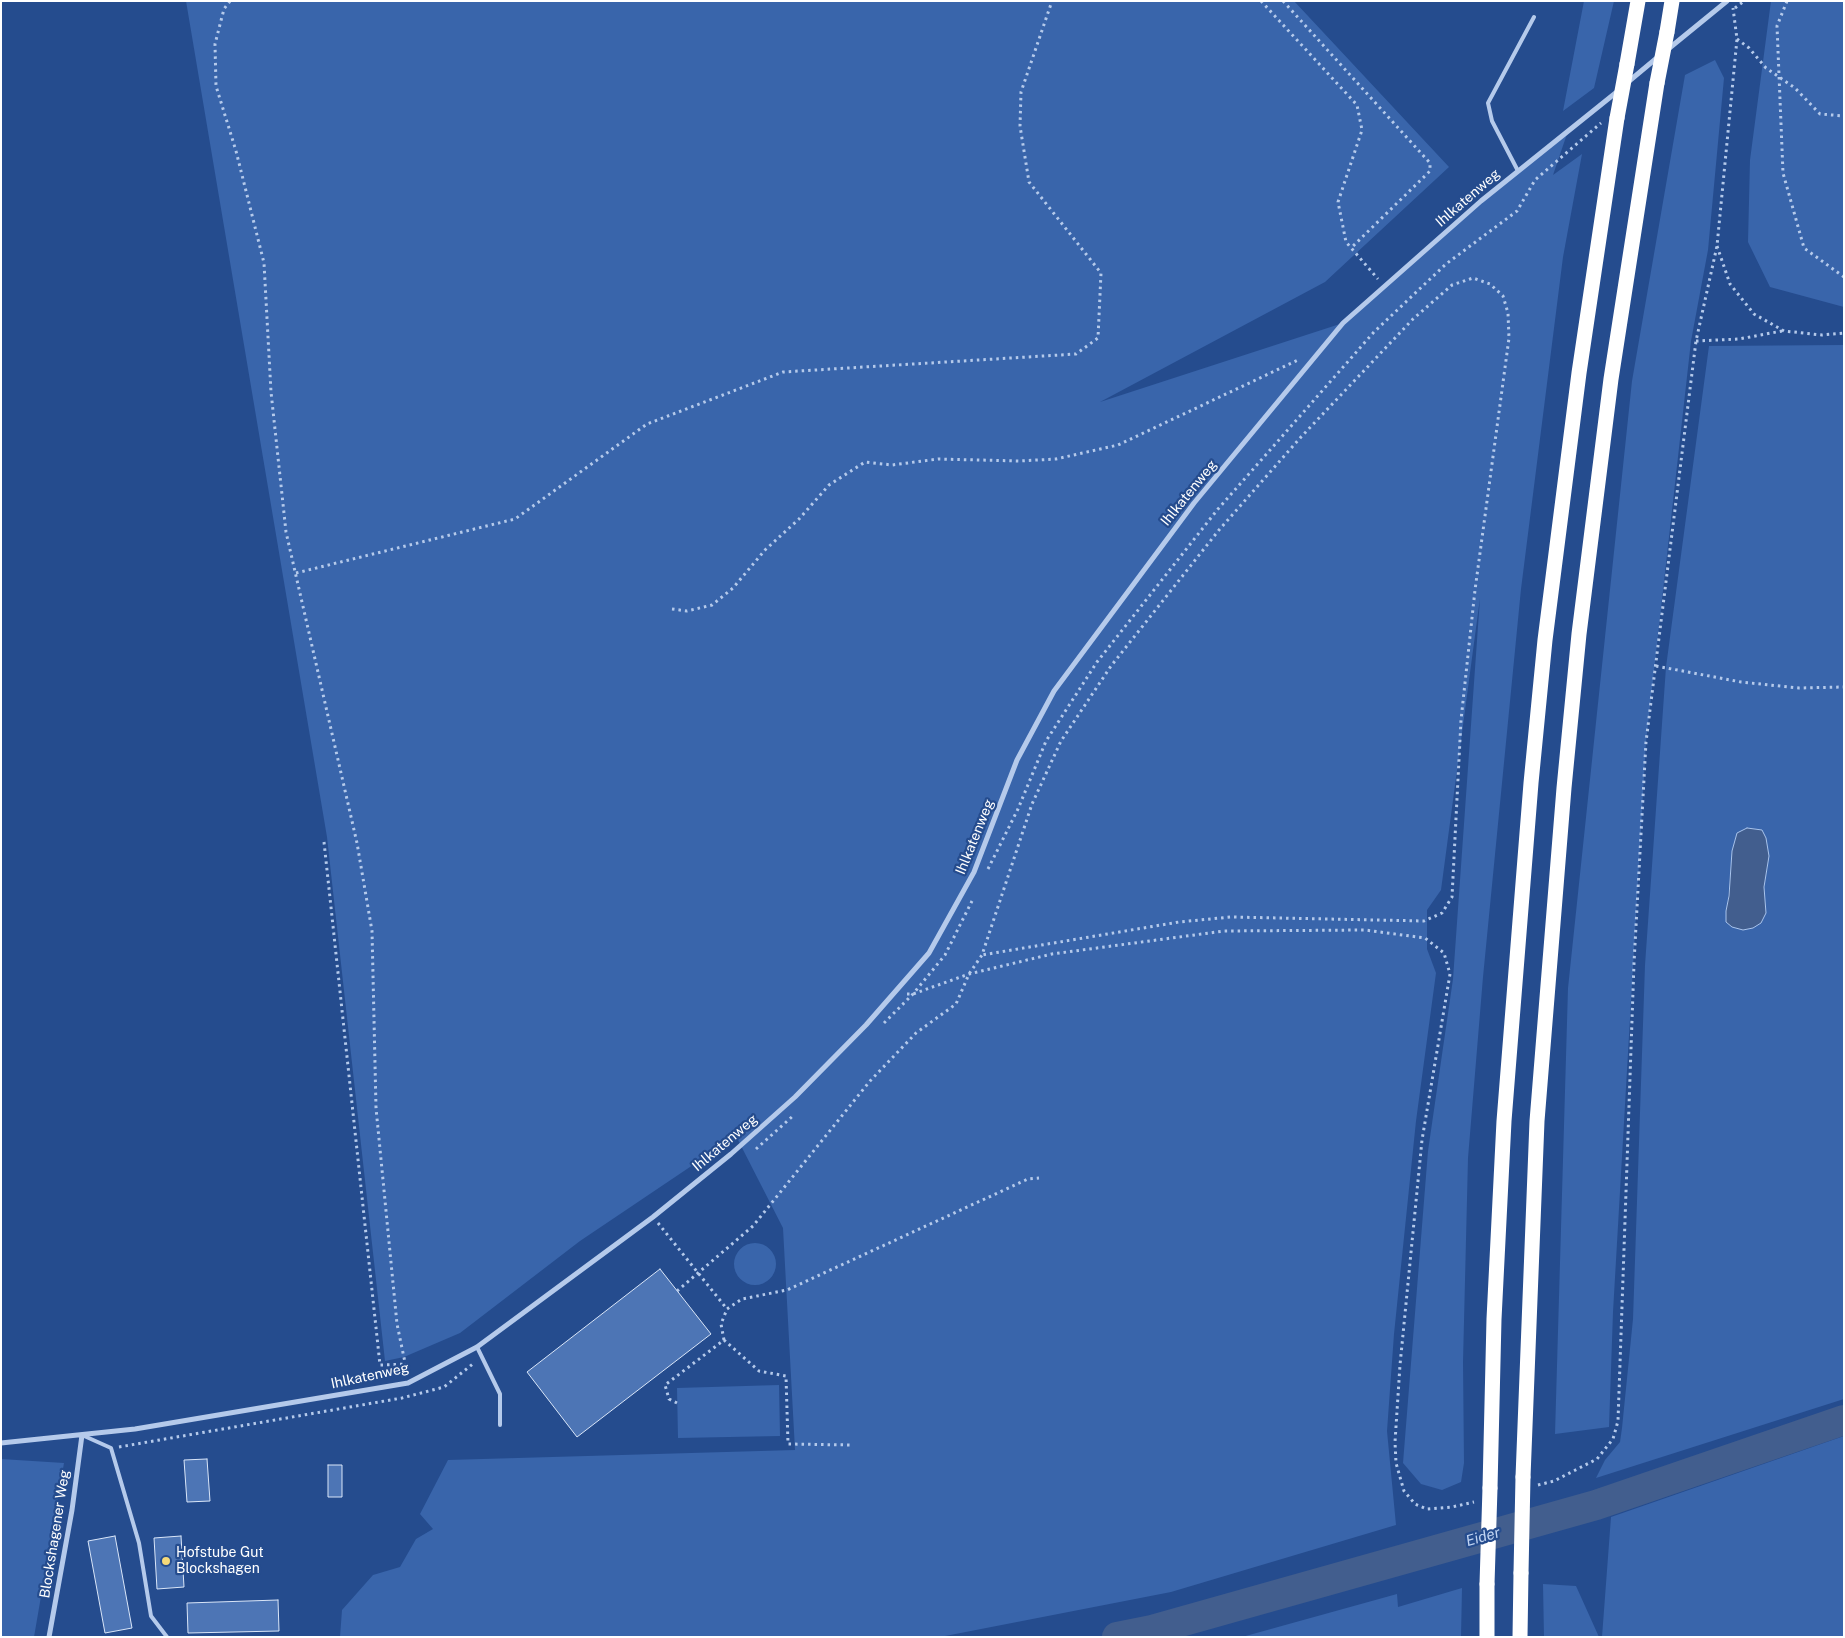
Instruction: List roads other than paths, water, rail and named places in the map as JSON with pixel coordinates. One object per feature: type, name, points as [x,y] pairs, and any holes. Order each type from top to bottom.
[{"type":"highway","points":[[1486,1637],[1494,1338],[1504,1121],[1530,803],[1554,571],[1613,118],[1627,64],[1638,1]]},
{"type":"highway","points":[[1520,1637],[1521,1573],[1530,1482],[1537,1121],[1564,788],[1579,634],[1611,379],[1657,83],[1672,1]]},
{"type":"street","name":"Ihlkatenweg","points":[[1,1443],[82,1435],[189,1420],[408,1383],[477,1348],[653,1217],[795,1097],[894,993],[929,953],[974,872],[1017,760],[1054,691],[1194,502],[1343,323],[1518,171],[1729,1]]},
{"type":"street","name":"Blockshagener Weg","points":[[49,1637],[72,1510],[82,1435]]},
{"type":"lane","points":[[1518,171],[1492,121],[1488,103],[1534,17]]},
{"type":"lane","points":[[477,1348],[500,1394],[500,1425]]},
{"type":"lane","points":[[82,1435],[111,1448],[138,1543],[151,1616],[167,1637]]},
{"type":"waterway","name":"Eider","points":[[1117,1637],[1152,1630],[1596,1505],[1844,1420]]},
{"type":"place","name":"Hofstube Gut Blockshagen","points":[[166,1561]]}]
